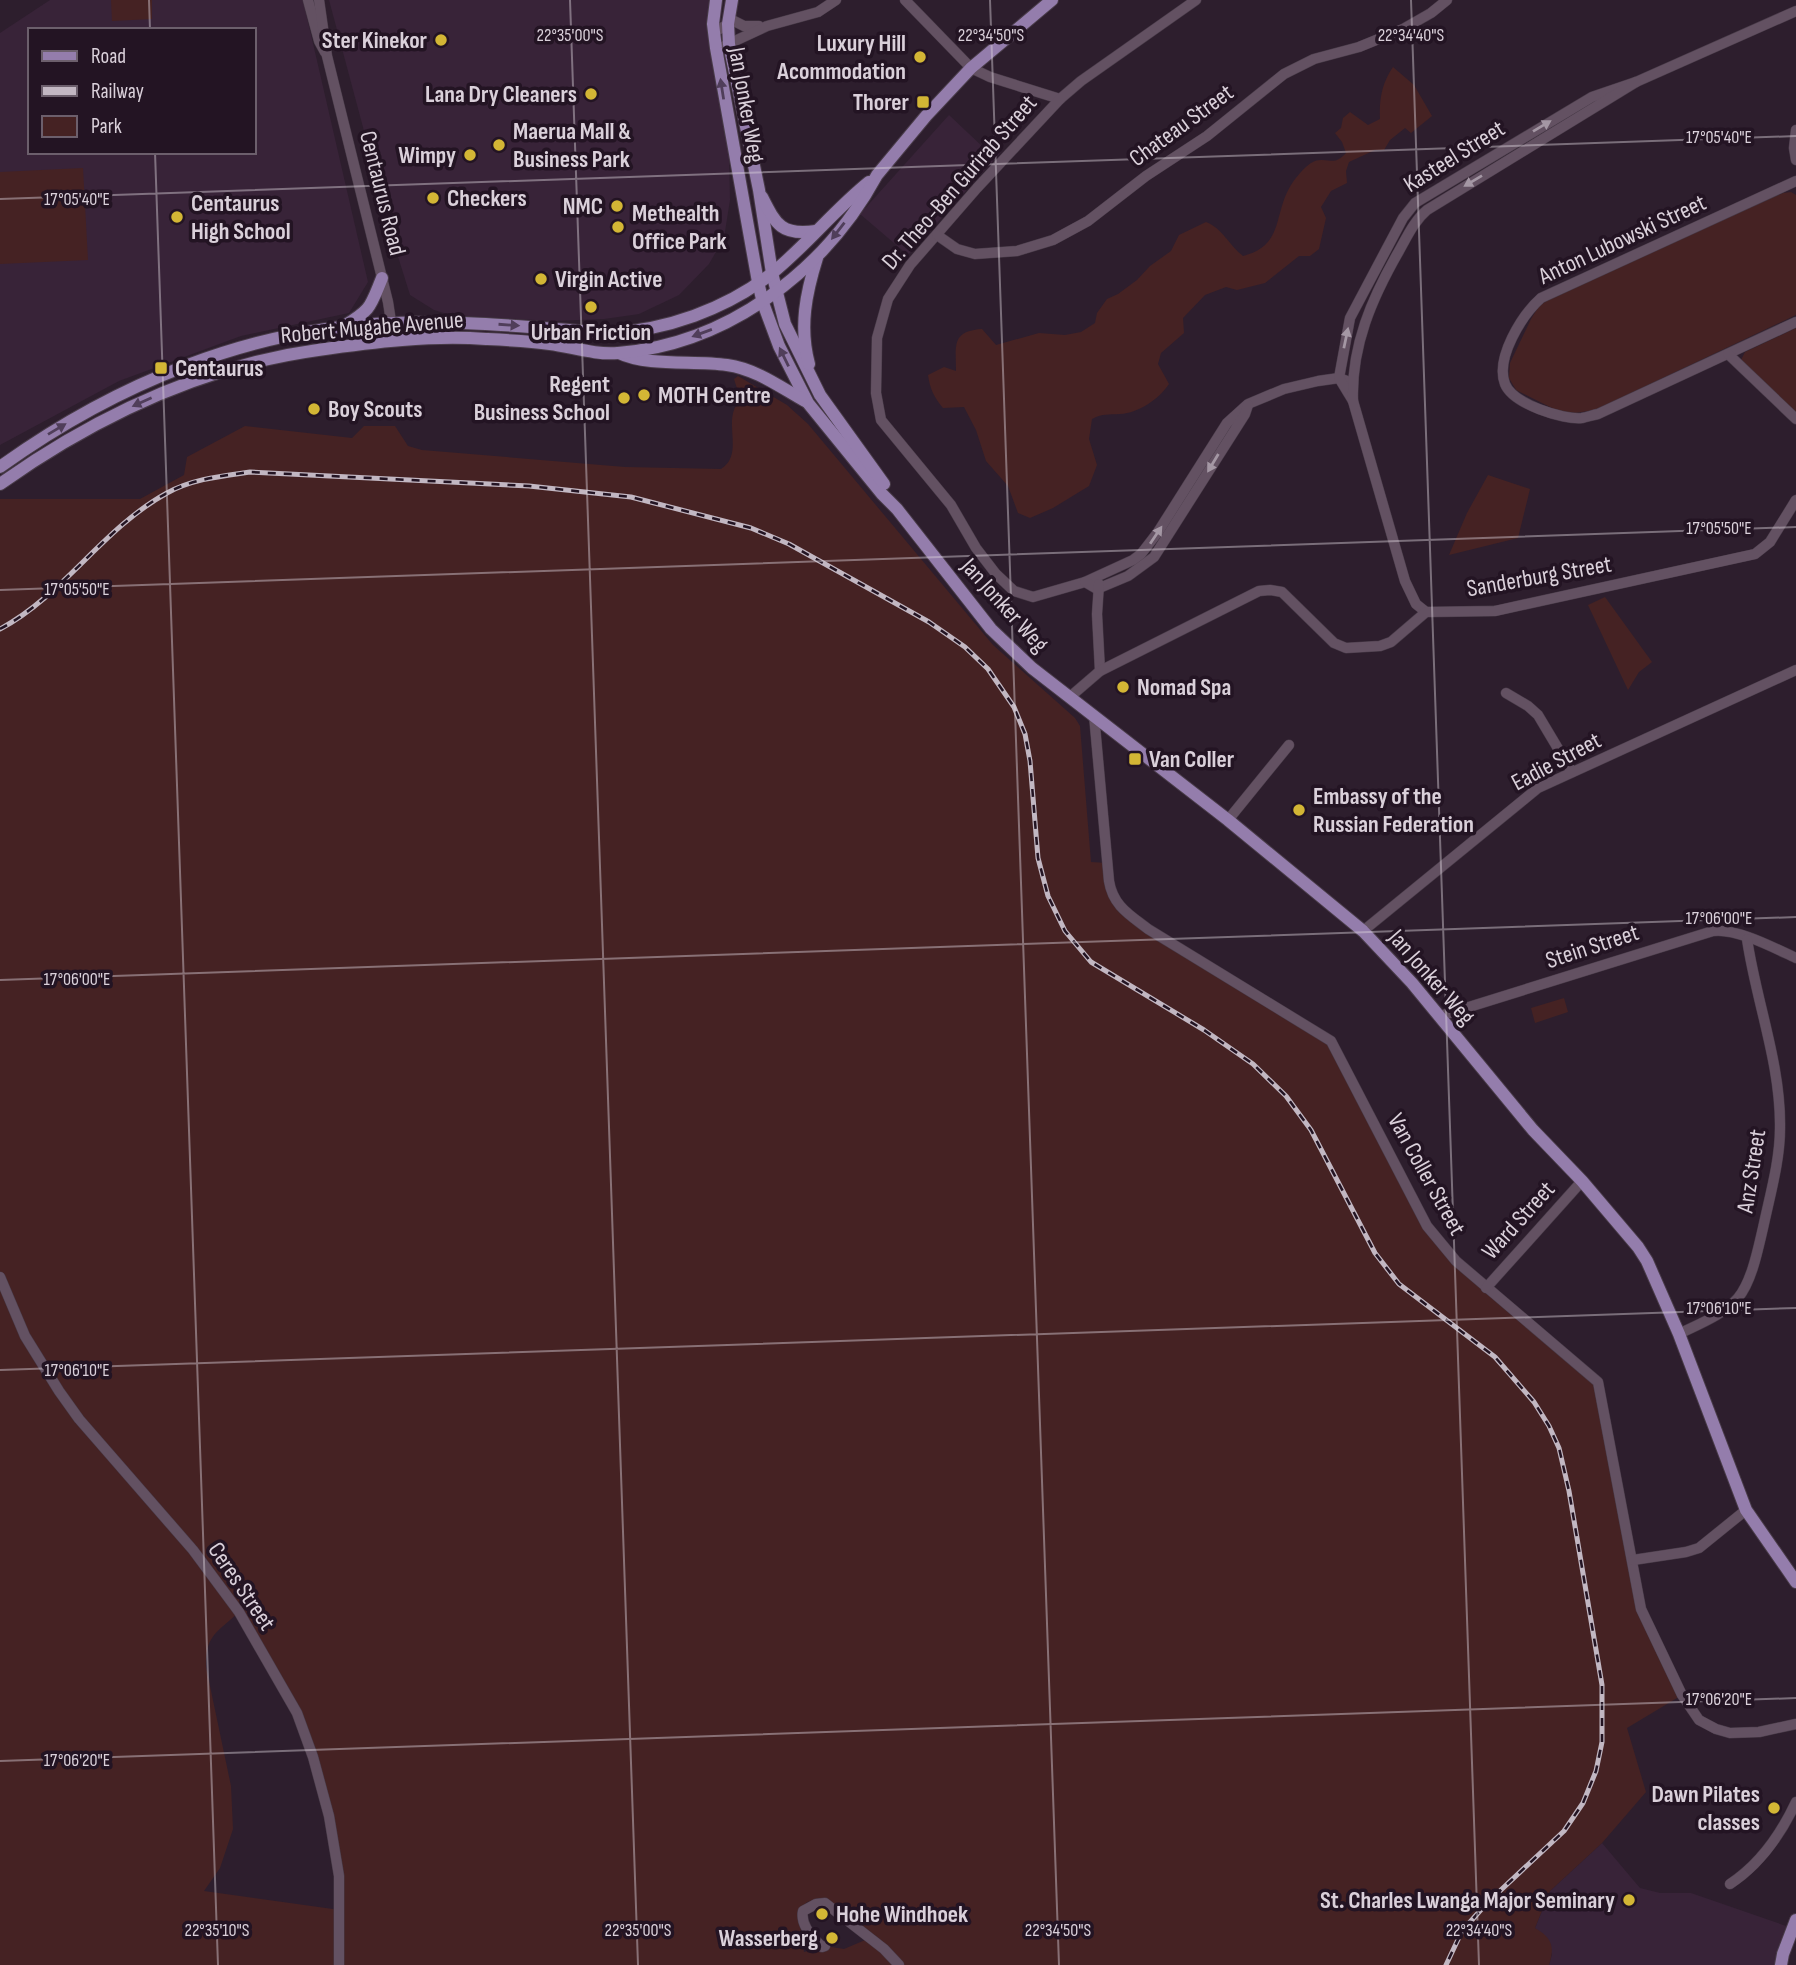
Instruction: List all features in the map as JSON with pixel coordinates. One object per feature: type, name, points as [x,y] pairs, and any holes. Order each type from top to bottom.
[{"type":"main road","name":"Jan Jonker Weg","points":[[716,0],[714,32],[722,46],[759,190],[772,273],[792,340],[820,395],[885,486],[897,509]]},
{"type":"main road","name":"Jan Jonker Weg","points":[[732,0],[722,46],[758,282],[779,346],[808,403],[1003,641],[1032,668],[1228,820],[1363,931],[1440,1016],[1533,1130],[1581,1181],[1647,1261],[1679,1334],[1746,1510],[1796,1582]]},
{"type":"main road","name":"Robert Mugabe Avenue","points":[[0,467],[72,420],[130,389],[237,348],[271,339],[392,323],[482,323],[608,333],[628,332],[678,321],[713,308],[772,273],[877,175],[971,68],[1052,0]]},
{"type":"main road","name":"Robert Mugabe Avenue","points":[[0,485],[70,438],[168,390],[232,367],[276,356],[394,341],[484,338],[619,353],[680,341],[763,303],[777,293],[818,254],[870,189],[877,175]]},
{"type":"main road","points":[[759,190],[776,222],[786,231],[816,231]]},
{"type":"main road","points":[[818,254],[805,300],[804,328],[806,354],[820,395]]},
{"type":"main road","points":[[341,328],[366,313],[374,302],[382,278]]},
{"type":"main road","points":[[619,353],[638,359],[730,365],[770,380],[808,403]]},
{"type":"main road","points":[[1781,1965],[1796,1920]]},
{"type":"street","name":"Centaurus Road","points":[[308,0],[319,41],[327,56]]},
{"type":"street","name":"Centaurus Road","points":[[318,0],[327,56],[382,278],[394,341]]},
{"type":"street","points":[[722,46],[767,26],[818,12],[836,0]]},
{"type":"street","points":[[905,0],[971,68],[1060,99]]},
{"type":"street","name":"Dr. Theo-Ben Gurirab Street","points":[[1196,0],[1081,81],[1060,99],[977,188],[895,285],[882,316],[876,354],[876,393],[881,420],[951,505],[976,548],[1007,586],[1025,596],[1033,597],[1085,582],[1133,560],[1147,548],[1227,423],[1248,404],[1284,389],[1339,378]]},
{"type":"street","name":"Chateau Street","points":[[937,235],[957,249],[975,254],[1017,251],[1053,240],[1088,221],[1146,176],[1207,136],[1284,74],[1314,59],[1359,47],[1404,29],[1447,0]]},
{"type":"street","name":"Kasteel Street","points":[[1353,401],[1339,378],[1350,318],[1411,206],[1592,97],[1636,82],[1796,11]]},
{"type":"street","points":[[714,32],[734,21],[744,26],[767,26]]},
{"type":"street","name":"Kasteel Street","points":[[1426,612],[1416,604],[1405,581],[1353,401],[1352,383],[1356,356],[1367,312],[1421,215],[1636,82]]},
{"type":"street","points":[[1796,130],[1796,160]]},
{"type":"street","name":"Anton Lubowski Street","points":[[1796,181],[1541,298],[1521,321],[1503,370],[1508,389],[1523,401],[1564,417],[1582,418],[1598,414],[1796,322]]},
{"type":"street","points":[[1728,354],[1796,419]]},
{"type":"street","points":[[1339,378],[1352,383]]},
{"type":"street","points":[[1097,589],[1128,576],[1154,558],[1245,414],[1248,404]]},
{"type":"street","name":"Sanderburg Street","points":[[1426,612],[1495,611],[1747,557],[1770,542],[1796,500]]},
{"type":"street","points":[[1100,671],[1097,589],[1102,573]]},
{"type":"street","points":[[1085,582],[1097,589]]},
{"type":"street","points":[[1071,696],[1100,671],[1259,592],[1282,592],[1334,643],[1346,649],[1380,646],[1391,642],[1426,612]]},
{"type":"street","name":"Eadie Street","points":[[1363,931],[1538,788],[1796,670]]},
{"type":"street","points":[[1506,693],[1535,712],[1572,772]]},
{"type":"street","name":"Van Coller Street","points":[[1094,715],[1109,881],[1115,901],[1124,912],[1148,929],[1331,1041],[1427,1226],[1443,1248],[1486,1288],[1598,1382],[1642,1609],[1682,1696],[1699,1720],[1716,1730],[1730,1733],[1759,1732],[1796,1724]]},
{"type":"street","points":[[1228,820],[1289,745]]},
{"type":"street","name":"Stein Street","points":[[1440,1016],[1713,930],[1721,930],[1796,958]]},
{"type":"street","name":"Anz Street","points":[[1679,1334],[1731,1305],[1743,1290],[1759,1244],[1778,1157],[1780,1127],[1774,1071],[1747,939]]},
{"type":"street","name":"Ward Street","points":[[1486,1288],[1581,1181]]},
{"type":"street","name":"Ceres Street","points":[[0,1278],[25,1336],[59,1391],[79,1419],[185,1541],[239,1612],[298,1713],[329,1816],[339,1876],[339,1965]]},
{"type":"street","points":[[1633,1560],[1699,1548],[1746,1510]]},
{"type":"street","points":[[1730,1884],[1747,1873],[1760,1858],[1796,1802]]},
{"type":"street","points":[[825,1946],[822,1947],[810,1933],[802,1917],[803,1911],[816,1904],[825,1903],[884,1949],[899,1965]]},
{"type":"shaded area","name":"Centaurus High School","points":[[50,0],[303,0],[368,282],[349,313],[241,336],[119,381],[0,445],[0,33]]},
{"type":"shaded area","name":"Maerua Mall & Business Park","points":[[329,0],[713,0],[729,154],[730,200],[724,238],[709,264],[679,295],[639,314],[604,319],[553,321],[450,315],[434,310],[410,295]]},
{"type":"shaded area","points":[[949,115],[985,149],[991,143],[1001,152],[908,255],[860,214]]},
{"type":"shaded area","name":"St. Charles Lwanga Major Seminary","points":[[1602,1843],[1640,1888],[1660,1893],[1691,1893],[1792,1928],[1782,1965],[1549,1965],[1552,1954],[1535,1928],[1550,1891]]},
{"type":"green space","points":[[111,0],[152,0],[152,19],[112,21]]},
{"type":"green space","points":[[1393,67],[1414,85],[1432,116],[1411,133],[1405,128],[1390,140],[1384,150],[1375,150],[1349,162],[1346,171],[1347,183],[1331,191],[1321,207],[1326,218],[1319,249],[1310,256],[1299,256],[1265,283],[1237,290],[1226,287],[1205,295],[1183,318],[1184,333],[1161,353],[1158,364],[1169,384],[1165,390],[1154,400],[1134,411],[1092,419],[1089,439],[1097,465],[1089,486],[1053,508],[1030,518],[1018,513],[1008,486],[986,461],[976,430],[964,407],[943,408],[931,389],[928,375],[944,367],[956,371],[957,341],[972,330],[982,329],[996,345],[1039,333],[1065,335],[1081,332],[1095,323],[1097,313],[1107,299],[1137,280],[1150,266],[1171,251],[1179,235],[1206,222],[1217,228],[1243,256],[1257,251],[1272,236],[1287,193],[1302,171],[1313,162],[1335,161],[1346,153],[1335,133],[1341,128],[1343,118],[1350,112],[1368,125],[1380,119],[1382,92]]},
{"type":"green space","points":[[83,168],[88,260],[0,264],[0,172]]},
{"type":"green space","points":[[1791,192],[1796,195],[1796,315],[1595,410],[1575,413],[1558,411],[1516,390],[1509,378],[1510,363],[1539,306],[1553,296],[1783,193]]},
{"type":"green space","points":[[1796,328],[1796,414],[1745,367],[1741,360],[1745,352]]},
{"type":"green space","points":[[738,376],[787,405],[808,424],[993,645],[1075,718],[1080,726],[1091,862],[1107,863],[1119,906],[1331,1041],[1443,1248],[1592,1375],[1641,1609],[1682,1695],[1627,1728],[1646,1792],[1602,1843],[1550,1891],[1535,1928],[1551,1943],[1549,1965],[0,1965],[0,499],[140,499],[184,475],[187,457],[245,426],[352,438],[364,426],[395,426],[408,446],[422,450],[625,467],[721,469],[731,457],[732,417],[741,401],[734,379]],"holes":[[[239,1612],[309,1743],[339,1876],[340,1910],[204,1891],[220,1868],[233,1829],[231,1786],[206,1656],[214,1635]],[[820,1899],[870,1938],[844,1949],[825,1946],[804,1952],[798,1912],[807,1902]]]},
{"type":"green space","points":[[1488,475],[1530,489],[1518,538],[1449,555],[1467,513]]},
{"type":"green space","points":[[1605,597],[1652,662],[1639,672],[1628,690],[1588,605]]},
{"type":"green space","points":[[1564,998],[1568,1012],[1535,1023],[1531,1008]]},
{"type":"railway","points":[[0,629],[44,598],[144,507],[177,488],[197,481],[250,472],[529,486],[631,497],[751,528],[789,544],[929,622],[965,647],[988,669],[1014,707],[1025,734],[1030,761],[1038,858],[1048,896],[1065,931],[1091,962],[1204,1030],[1253,1064],[1286,1096],[1311,1130],[1375,1253],[1399,1284],[1495,1357],[1534,1402],[1559,1448],[1569,1491],[1602,1685],[1602,1742],[1596,1771],[1583,1803],[1564,1831],[1487,1903],[1462,1931],[1446,1965]]},
{"type":"place","name":"Ster Kinekor","points":[[441,40]]},
{"type":"place","name":"Luxury Hill Acommodation","points":[[920,57]]},
{"type":"place","name":"Lana Dry Cleaners","points":[[591,94]]},
{"type":"place","name":"Thorer","points":[[923,102]]},
{"type":"place","name":"Maerua Mall & Business Park","points":[[499,145]]},
{"type":"place","name":"Wimpy","points":[[470,155]]},
{"type":"place","name":"Checkers","points":[[433,198]]},
{"type":"place","name":"NMC","points":[[617,206]]},
{"type":"place","name":"Centaurus High School","points":[[177,217]]},
{"type":"place","name":"Methealth Office Park","points":[[618,227]]},
{"type":"place","name":"Virgin Active","points":[[541,279]]},
{"type":"place","name":"Urban Friction","points":[[591,307]]},
{"type":"place","name":"Centaurus","points":[[161,368]]},
{"type":"place","name":"MOTH Centre","points":[[644,395]]},
{"type":"place","name":"Regent Business School","points":[[624,398]]},
{"type":"place","name":"Boy Scouts","points":[[314,409]]},
{"type":"place","name":"Nomad Spa","points":[[1123,687]]},
{"type":"place","name":"Van Coller","points":[[1135,759]]},
{"type":"place","name":"Embassy of the Russian Federation","points":[[1299,810]]},
{"type":"place","name":"Dawn Pilates classes","points":[[1774,1808]]},
{"type":"place","name":"St. Charles Lwanga Major Seminary","points":[[1629,1900]]},
{"type":"place","name":"Hohe Windhoek","points":[[822,1914]]},
{"type":"place","name":"Wasserberg","points":[[832,1938]]}]
